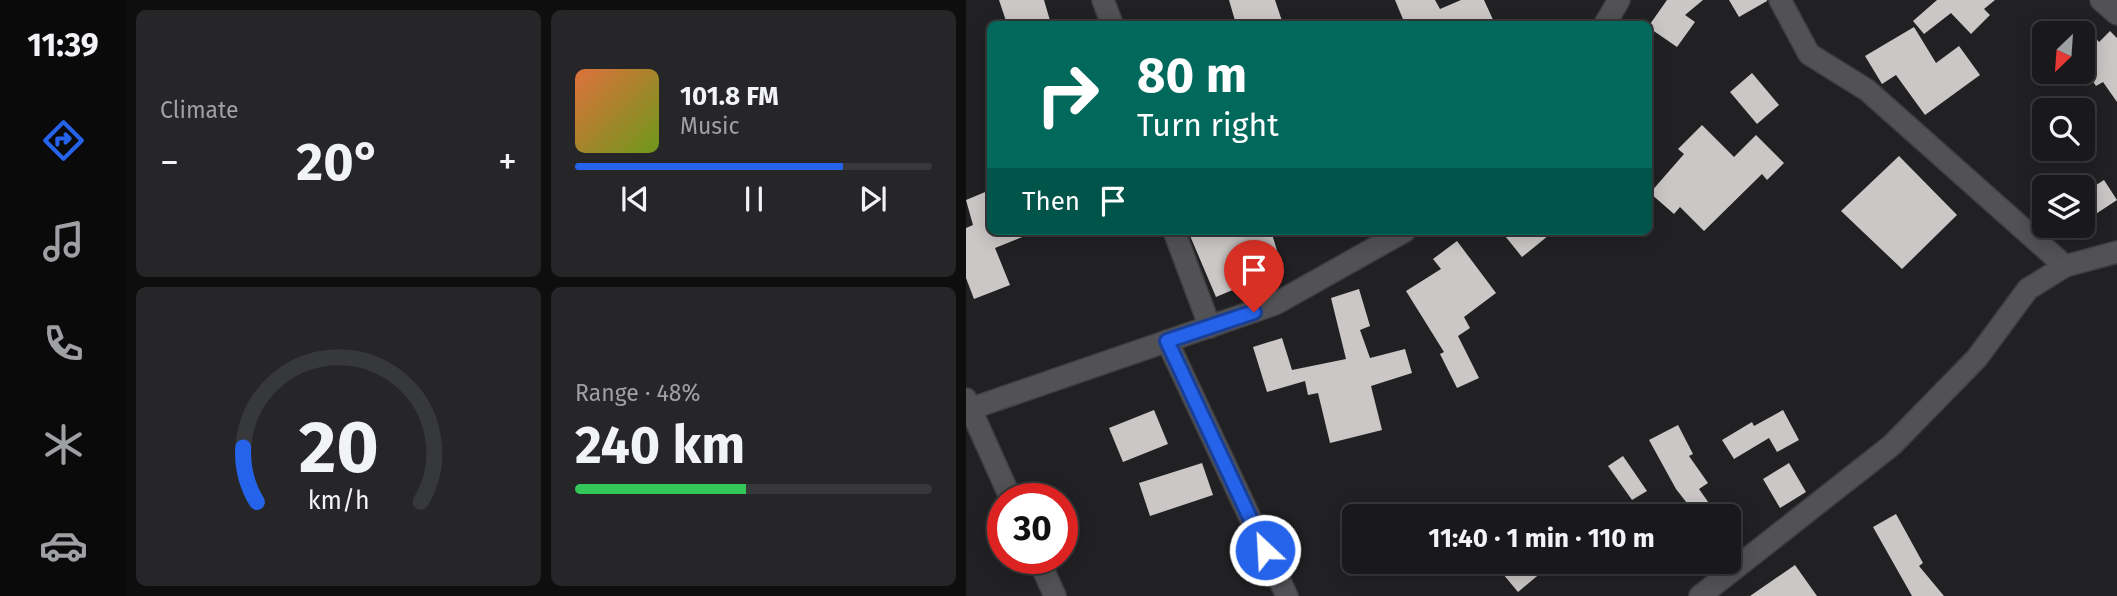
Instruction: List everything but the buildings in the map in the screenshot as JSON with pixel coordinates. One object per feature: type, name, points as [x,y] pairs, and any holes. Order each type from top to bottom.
[{"type":"street","points":[[1104,0],[1111,21]]},
{"type":"street","points":[[1607,21],[1619,0]]},
{"type":"street","points":[[1780,0],[1809,54],[1867,90],[2065,266]]},
{"type":"street","points":[[2101,0],[2117,14]]},
{"type":"street","points":[[1176,235],[1210,327]]},
{"type":"street","points":[[1004,483],[968,404],[1275,304],[1398,235]]},
{"type":"street","points":[[1700,596],[1892,445],[1977,358],[2028,289],[2065,266],[2117,253]]},
{"type":"street","points":[[1167,341],[1287,596]]},
{"type":"street","points":[[1045,574],[1055,596]]},
{"type":"route","points":[[1254,312],[1167,341],[1265,550]]}]
